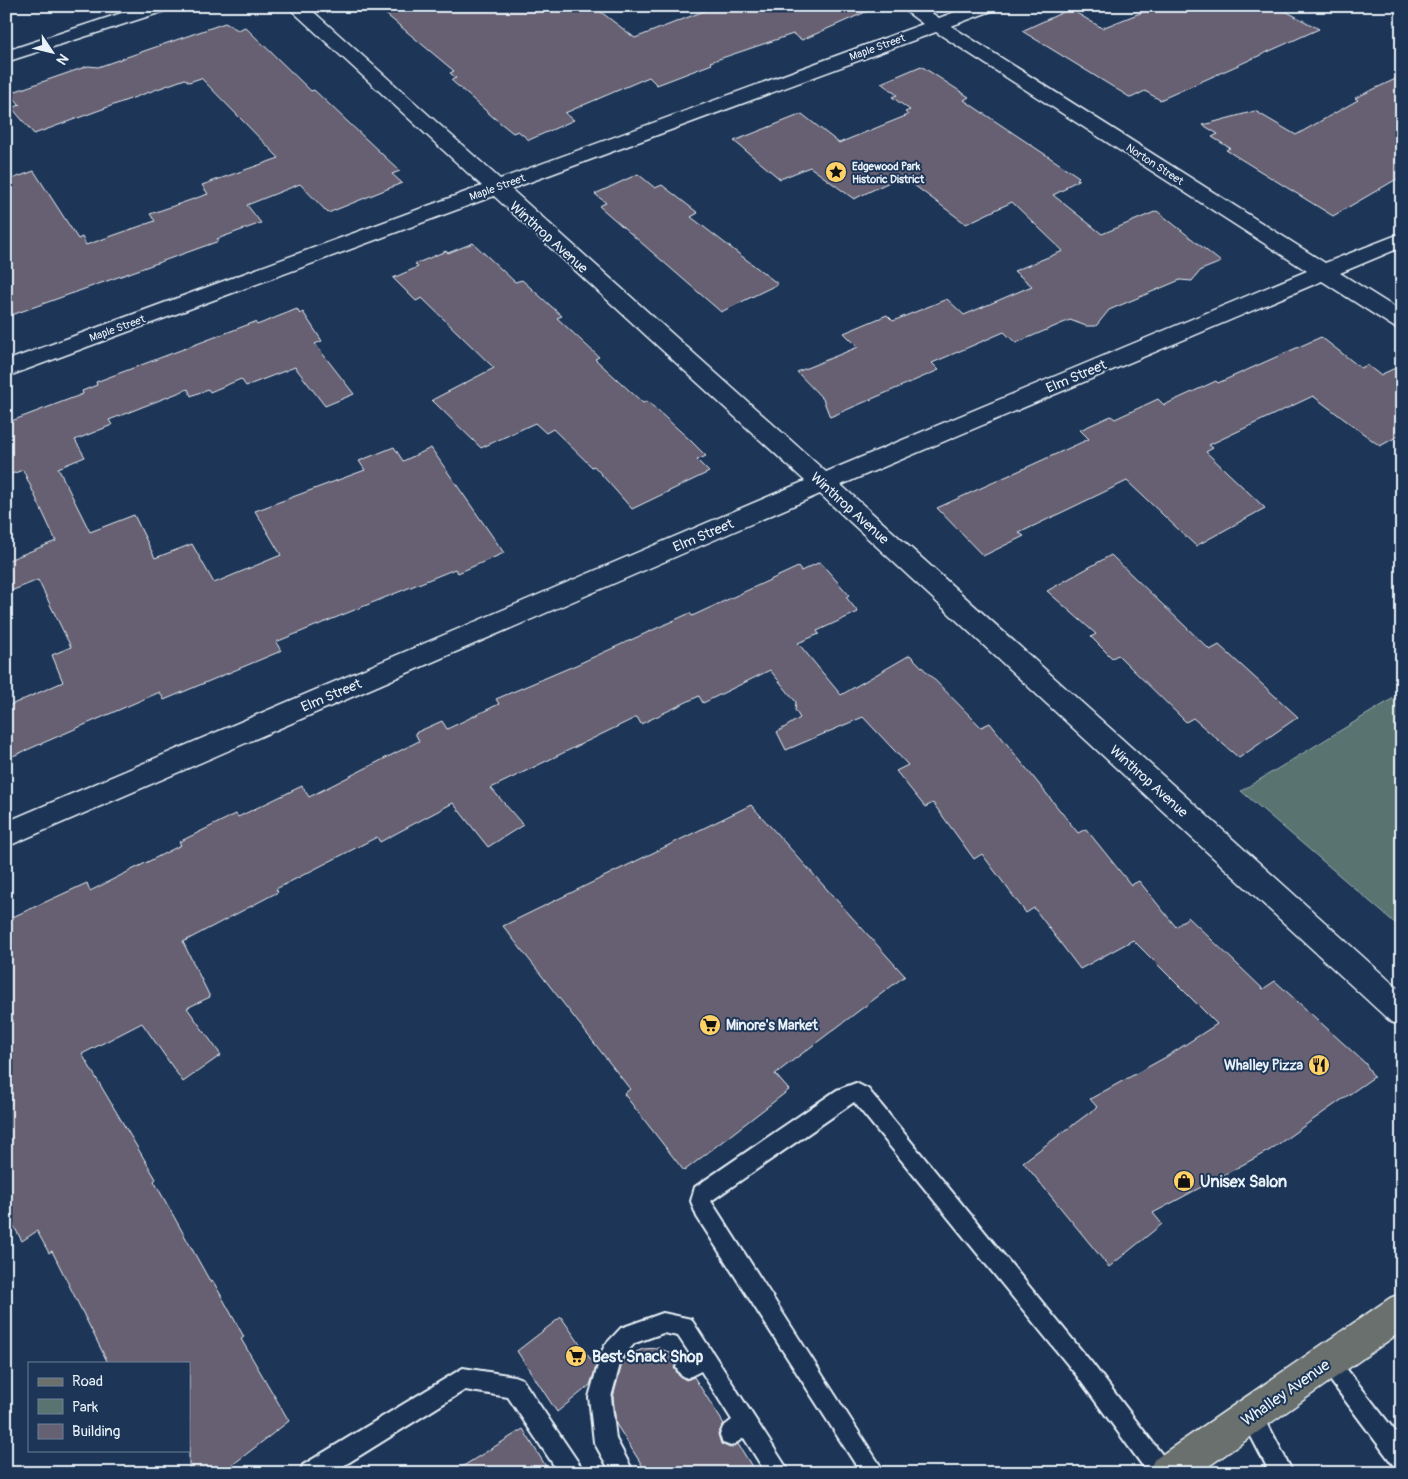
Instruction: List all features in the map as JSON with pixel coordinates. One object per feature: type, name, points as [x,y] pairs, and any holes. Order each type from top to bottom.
[{"type":"main road","name":"Whalley Avenue","points":[[1167,1473],[1402,1310]]},
{"type":"street","points":[[6,57],[162,6]]},
{"type":"street","name":"Winthrop Avenue","points":[[296,6],[494,188],[823,483],[1402,1012]]},
{"type":"street","name":"Norton Street","points":[[908,6],[1402,322]]},
{"type":"street","name":"Maple Street","points":[[6,369],[988,6]]},
{"type":"street","name":"Elm Street","points":[[6,834],[823,483],[1402,239]]},
{"type":"lane","points":[[874,1473],[700,1201],[702,1194],[844,1096],[856,1092],[861,1095],[1078,1361],[1162,1473]]},
{"type":"lane","points":[[623,1473],[605,1442],[609,1425],[600,1397],[613,1351],[628,1335],[663,1324],[684,1326],[696,1362],[739,1429],[779,1473]]},
{"type":"lane","points":[[1328,1361],[1402,1458]]},
{"type":"lane","points":[[312,1473],[462,1379],[514,1387],[572,1473]]},
{"type":"lane","points":[[1251,1415],[1282,1473]]},
{"type":"green space","points":[[1402,693],[1402,929],[1241,791]]},
{"type":"building","points":[[376,6],[593,6],[635,38],[717,6],[877,7],[802,40],[793,34],[710,62],[712,64],[657,85],[649,77],[565,113],[574,120],[529,140],[518,131],[513,133],[493,117],[451,80],[456,78],[450,73],[454,71]]},
{"type":"building","points":[[1158,6],[1276,6],[1319,29],[1160,100],[1145,91],[1131,98],[1022,31],[1070,9],[1102,28]]},
{"type":"building","points":[[225,23],[238,30],[245,27],[311,91],[314,90],[400,171],[392,174],[402,183],[328,213],[300,184],[247,205],[261,223],[217,239],[219,241],[6,317],[6,181],[34,171],[78,239],[82,237],[86,245],[155,221],[150,214],[208,194],[202,185],[279,158],[201,78],[189,82],[185,79],[34,134],[12,108],[20,105],[10,93],[88,66],[98,67]]},
{"type":"building","points":[[921,66],[969,97],[964,100],[1079,177],[1077,179],[1079,180],[1053,195],[1102,234],[1157,211],[1221,262],[1201,270],[1192,281],[1180,280],[1109,310],[1096,326],[1086,326],[1070,320],[1016,343],[1004,332],[932,363],[939,370],[830,417],[823,399],[797,372],[858,347],[844,333],[887,315],[893,321],[947,299],[964,315],[1032,286],[1014,271],[1063,251],[1012,202],[966,224],[902,176],[854,199],[810,167],[780,179],[734,141],[802,114],[839,143],[908,115],[905,112],[910,110],[892,97],[897,95],[881,83]]},
{"type":"building","points":[[1402,76],[1402,176],[1333,216],[1226,150],[1230,148],[1212,137],[1218,134],[1203,125],[1255,111],[1296,135],[1358,100],[1355,98]]},
{"type":"building","points":[[638,174],[655,188],[662,185],[698,213],[691,217],[778,284],[721,312],[599,206],[606,203],[595,194]]},
{"type":"building","points":[[473,243],[515,282],[522,280],[562,316],[557,318],[599,357],[595,359],[643,403],[647,401],[690,440],[706,456],[697,460],[709,472],[632,509],[594,466],[592,467],[553,429],[546,433],[535,423],[481,448],[432,400],[494,368],[422,298],[416,301],[393,278],[418,267],[415,264],[446,251],[448,253]]},
{"type":"building","points":[[297,309],[300,314],[303,312],[322,341],[315,344],[354,394],[325,406],[295,367],[246,386],[241,379],[210,392],[208,389],[191,396],[188,389],[109,420],[112,425],[75,440],[85,457],[58,468],[90,532],[134,515],[155,558],[192,544],[214,583],[281,555],[255,511],[365,470],[359,461],[394,447],[403,461],[431,448],[504,553],[458,573],[455,569],[276,642],[281,651],[164,700],[160,692],[6,759],[6,707],[63,682],[52,655],[71,647],[38,580],[6,593],[6,561],[56,541],[23,470],[6,476],[6,423],[83,394],[82,391],[97,385],[96,382],[255,322],[257,325]]},
{"type":"building","points":[[1321,337],[1361,368],[1367,365],[1380,375],[1402,365],[1402,434],[1380,446],[1313,396],[1209,445],[1213,448],[1206,452],[1265,508],[1196,546],[1127,481],[1019,533],[1024,536],[983,556],[937,508],[1089,439],[1080,430],[1111,416],[1115,419],[1158,399],[1164,405]]},
{"type":"building","points":[[1111,555],[1210,650],[1219,645],[1298,717],[1239,758],[1193,718],[1186,722],[1118,655],[1112,658],[1091,637],[1096,634],[1047,591]]},
{"type":"building","points":[[820,562],[849,595],[846,597],[858,612],[817,631],[819,634],[798,643],[841,695],[910,655],[981,727],[990,723],[1078,833],[1086,829],[1131,885],[1139,881],[1176,927],[1188,917],[1263,989],[1275,981],[1365,1063],[1374,1077],[1270,1150],[1153,1213],[1162,1224],[1109,1267],[1023,1162],[1097,1107],[1090,1099],[1166,1057],[1217,1024],[1133,940],[1080,969],[1034,908],[1026,913],[982,854],[974,859],[933,803],[925,807],[896,771],[908,765],[863,717],[786,750],[777,732],[800,718],[795,710],[796,702],[770,670],[703,703],[699,696],[641,724],[637,717],[491,788],[523,825],[488,847],[453,803],[380,842],[377,837],[276,889],[278,892],[183,942],[210,997],[187,1008],[221,1055],[183,1082],[142,1023],[82,1054],[156,1179],[154,1181],[211,1283],[213,1281],[244,1337],[241,1339],[289,1421],[222,1473],[189,1473],[190,1362],[108,1362],[52,1251],[49,1253],[37,1231],[22,1241],[6,1212],[6,920],[87,883],[90,891],[181,845],[179,842],[236,814],[238,817],[302,786],[309,797],[419,741],[415,733],[442,721],[447,729],[499,704],[496,699],[690,613],[692,616],[798,567],[801,571]]},
{"type":"building","name":"Minore's Market","points":[[751,805],[905,976],[775,1074],[789,1090],[684,1171],[624,1094],[630,1089],[503,926]]},
{"type":"building","points":[[561,1317],[596,1367],[590,1385],[557,1412],[517,1351]]},
{"type":"building","points":[[659,1348],[673,1354],[678,1359],[674,1368],[679,1376],[686,1380],[694,1377],[724,1424],[718,1434],[721,1444],[730,1448],[738,1444],[756,1473],[647,1473],[616,1424],[613,1397],[623,1360],[627,1356],[643,1349]]},
{"type":"building","points":[[523,1429],[550,1473],[452,1473]]},
{"type":"place","name":"Edgewood Park Historic District","points":[[836,172]]},
{"type":"place","name":"Minore's Market","points":[[710,1025]]},
{"type":"place","name":"Whalley Pizza","points":[[1319,1065]]},
{"type":"place","name":"Unisex Salon","points":[[1184,1181]]},
{"type":"place","name":"Best Snack Shop","points":[[576,1356]]}]
